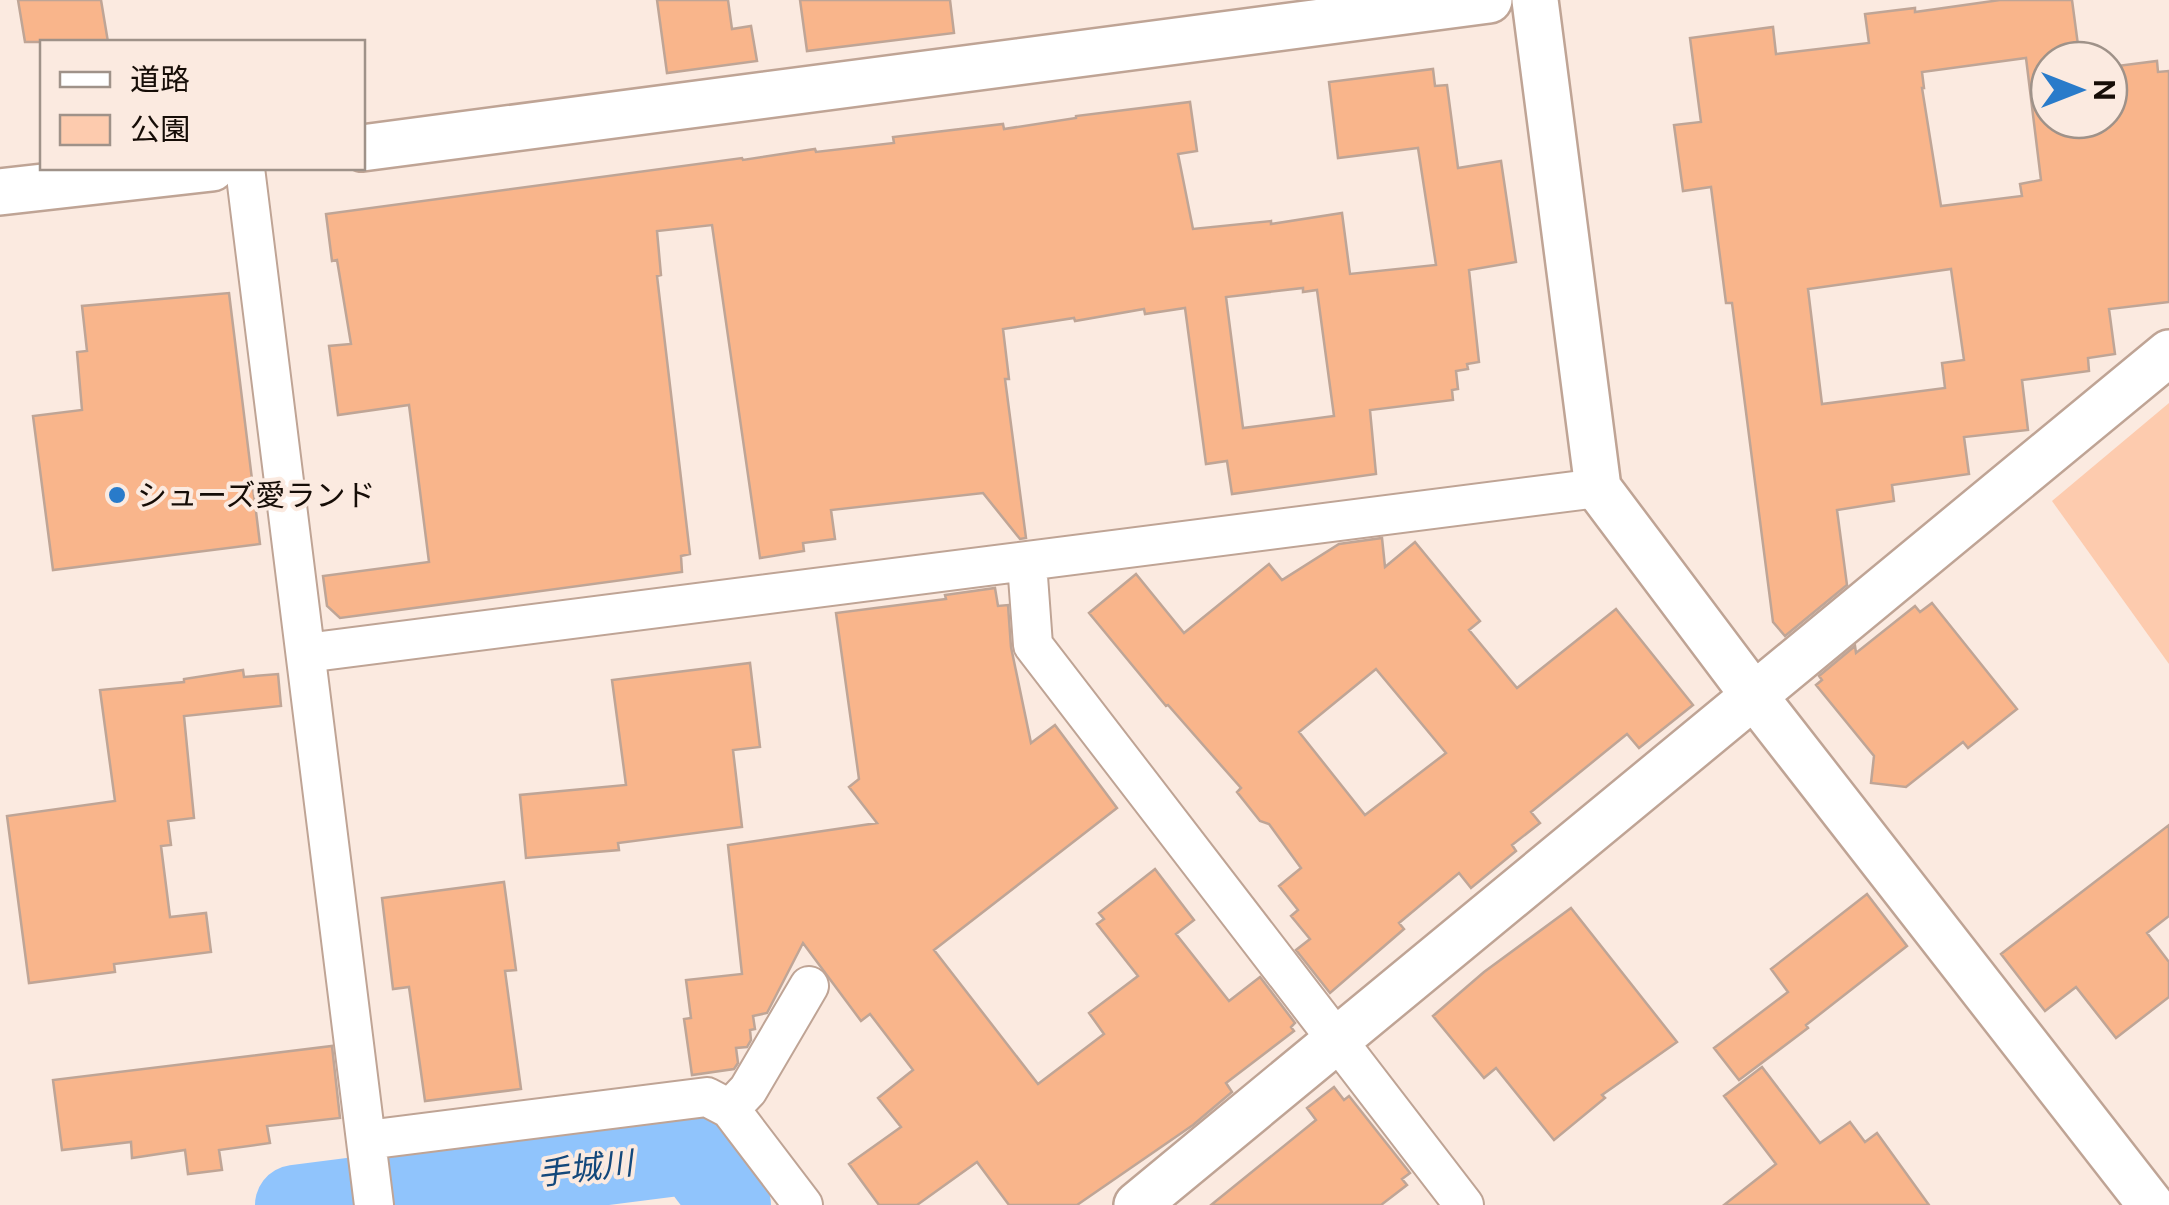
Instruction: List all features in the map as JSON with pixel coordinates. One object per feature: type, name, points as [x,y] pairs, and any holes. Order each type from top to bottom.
[{"type":"street","points":[[365,148],[1489,0]]},
{"type":"street","points":[[1535,0],[1598,488],[1755,697],[2151,1205]]},
{"type":"street","points":[[0,192],[194,170]]},
{"type":"street","points":[[245,170],[374,1205]]},
{"type":"street","points":[[1136,1205],[2169,353]]},
{"type":"street","points":[[306,653],[1598,488]]},
{"type":"street","points":[[1026,562],[1033,645],[1464,1205]]},
{"type":"street","points":[[730,1109],[748,1090],[809,986]]},
{"type":"street","points":[[368,1150],[706,1096],[730,1109],[803,1205]]},
{"type":"green space","points":[[2169,403],[2169,664],[2052,501]]},
{"type":"building","points":[[18,0],[101,0],[108,40],[25,42]]},
{"type":"building","points":[[657,0],[728,0],[732,29],[751,26],[757,61],[667,73]]},
{"type":"building","points":[[800,0],[950,0],[954,33],[807,51]]},
{"type":"building","points":[[2000,0],[2072,0],[2077,40],[2029,40],[2029,82],[2026,58],[1922,72],[1941,206],[2022,196],[2020,184],[2041,180],[2036,140],[2129,140],[2129,64],[2157,61],[2158,72],[2169,71],[2169,302],[2109,309],[2115,354],[2088,358],[2089,371],[2022,380],[2028,430],[1964,437],[1969,474],[1892,485],[1894,501],[1837,510],[1847,585],[1785,636],[1773,622],[1732,303],[1726,303],[1711,187],[1683,191],[1674,125],[1701,122],[1690,38],[1773,27],[1776,54],[1869,43],[1865,14],[1915,8],[1915,12]],"holes":[[[1951,269],[1964,360],[1942,363],[1945,388],[1822,404],[1808,289]]]},
{"type":"building","points":[[1433,69],[1435,86],[1447,85],[1458,168],[1501,161],[1516,262],[1469,270],[1479,362],[1456,371],[1458,389],[1452,390],[1453,400],[1370,410],[1376,474],[1232,494],[1227,461],[1206,464],[1185,308],[1145,314],[1144,309],[1075,321],[1074,318],[1003,329],[1009,379],[1005,379],[1026,538],[1020,539],[983,493],[831,510],[835,539],[803,543],[804,551],[760,558],[712,225],[657,231],[661,275],[657,276],[690,554],[681,556],[682,572],[340,618],[327,606],[323,576],[429,562],[409,405],[338,415],[329,346],[351,344],[326,214],[742,158],[894,143],[893,137],[1003,124],[1004,129],[1190,102],[1197,151],[1178,154],[1193,229],[1271,224],[1342,213],[1350,274],[1436,265],[1418,148],[1338,158],[1329,82]],"holes":[[[1303,288],[1303,292],[1317,290],[1334,416],[1243,428],[1226,297]]]},
{"type":"building","points":[[229,293],[260,544],[53,570],[33,416],[82,410],[77,352],[87,351],[82,306]]},
{"type":"building","points":[[1382,538],[1385,567],[1415,542],[1480,621],[1469,630],[1517,688],[1616,609],[1693,705],[1639,748],[1627,734],[1531,812],[1540,823],[1512,845],[1516,851],[1471,888],[1459,873],[1399,923],[1404,929],[1330,993],[1296,950],[1310,939],[1291,916],[1298,910],[1279,886],[1301,868],[1269,824],[1260,821],[1237,792],[1241,788],[1089,613],[1136,574],[1184,633],[1269,564],[1282,580],[1339,544]],"holes":[[[1376,669],[1446,753],[1365,815],[1299,732]]]},
{"type":"building","points":[[995,588],[998,606],[1008,605],[1011,647],[1031,743],[1055,725],[1117,808],[934,950],[1038,1084],[1104,1034],[1089,1013],[1138,976],[1097,924],[1104,919],[1099,913],[1155,869],[1194,920],[1176,934],[1229,1001],[1260,977],[1295,1023],[1291,1027],[1294,1031],[1226,1083],[1232,1092],[1193,1125],[1077,1205],[1009,1205],[977,1162],[917,1205],[879,1205],[849,1164],[901,1127],[878,1098],[913,1070],[870,1014],[861,1021],[803,943],[767,1013],[753,1016],[755,1029],[750,1030],[747,1047],[736,1048],[738,1063],[734,1069],[692,1075],[684,1019],[691,1018],[686,980],[742,974],[728,845],[877,823],[849,787],[859,779],[836,613],[946,599],[945,595]]},
{"type":"building","points":[[1932,603],[2017,709],[1968,748],[1963,742],[1906,787],[1871,783],[1874,756],[1816,685],[1822,680],[1819,676],[1855,646],[1856,653],[1915,606],[1920,612]]},
{"type":"building","points":[[750,663],[760,747],[733,750],[742,827],[618,843],[619,850],[526,858],[520,795],[626,785],[612,680]]},
{"type":"building","points":[[243,670],[244,677],[278,674],[281,706],[184,716],[194,818],[168,821],[171,845],[161,846],[170,917],[206,913],[211,952],[114,964],[115,972],[29,983],[7,816],[115,801],[100,690],[184,682]]},
{"type":"building","points":[[2169,825],[2169,916],[2147,933],[2169,962],[2169,997],[2116,1038],[2076,987],[2045,1011],[2001,954]]},
{"type":"building","points":[[504,882],[516,970],[505,971],[521,1089],[425,1101],[409,987],[393,989],[382,898]]},
{"type":"building","points":[[1867,894],[1907,946],[1739,1080],[1714,1048],[1788,992],[1771,969]]},
{"type":"building","points":[[1571,908],[1677,1042],[1602,1095],[1605,1098],[1554,1140],[1496,1068],[1484,1078],[1433,1016],[1484,972]]},
{"type":"building","points":[[332,1046],[340,1118],[267,1126],[270,1143],[219,1150],[222,1170],[188,1174],[185,1150],[132,1158],[131,1142],[62,1150],[53,1080]]},
{"type":"building","points":[[1762,1067],[1820,1143],[1850,1122],[1865,1142],[1877,1133],[1929,1205],[1724,1205],[1776,1164],[1724,1096]]},
{"type":"building","points":[[1334,1087],[1344,1100],[1349,1096],[1410,1173],[1402,1179],[1407,1185],[1381,1205],[1211,1205],[1316,1120],[1307,1108]]},
{"type":"waterway","name":"手城川","points":[[295,1205],[692,1154],[731,1205]]},
{"type":"place","name":"シューズ愛ランド","points":[[117,495]]}]
